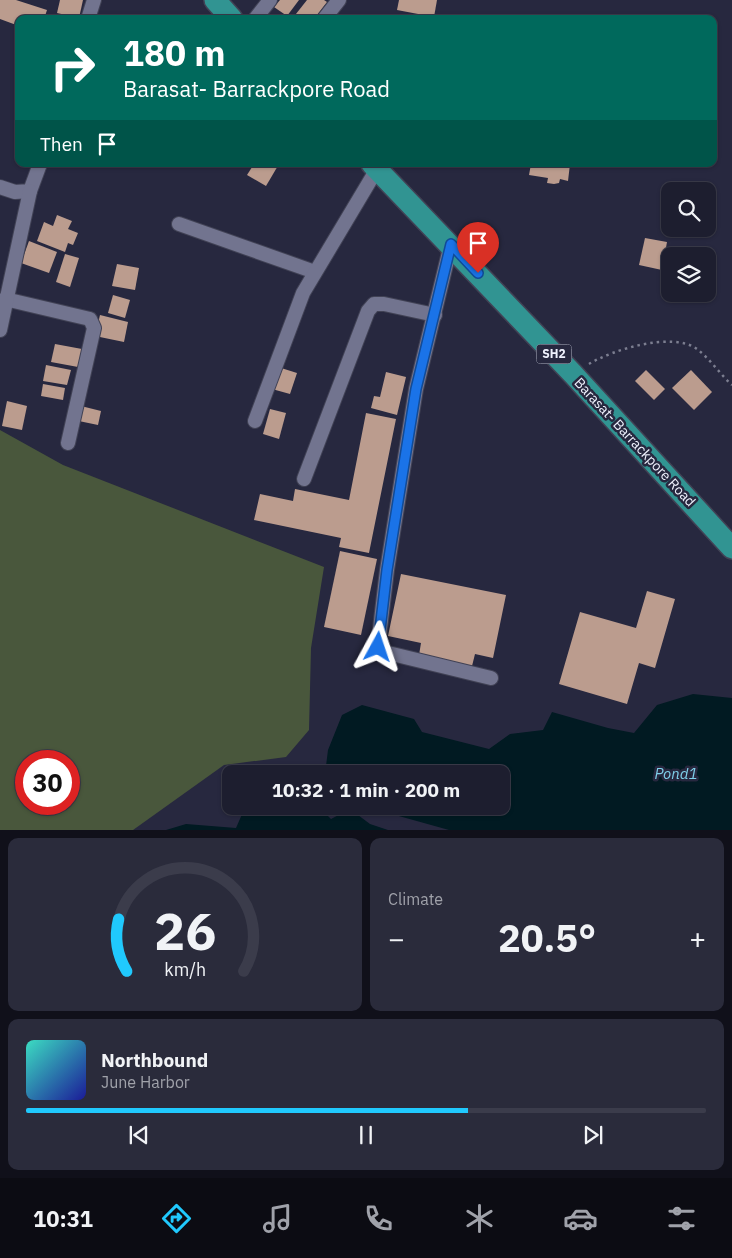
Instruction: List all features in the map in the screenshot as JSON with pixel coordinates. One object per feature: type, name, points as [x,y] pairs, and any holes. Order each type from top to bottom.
[{"type":"main road","points":[[215,0],[228,15]]},
{"type":"main road","name":"Barasat- Barrackpore Road","points":[[376,167],[451,244],[732,548]]},
{"type":"street","points":[[89,15],[94,0]]},
{"type":"street","points":[[258,15],[270,0]]},
{"type":"street","points":[[327,15],[339,0]]},
{"type":"street","points":[[0,330],[4,294],[30,191],[39,167]]},
{"type":"street","points":[[255,421],[303,293],[374,167]]},
{"type":"street","points":[[0,187],[15,192],[30,191]]},
{"type":"street","points":[[179,224],[316,272]]},
{"type":"street","points":[[451,244],[416,389],[387,570],[378,647],[384,652],[491,678]]},
{"type":"street","points":[[4,294],[90,319],[94,322],[68,443]]},
{"type":"street","points":[[304,479],[368,311],[374,304],[384,304],[435,315]]},
{"type":"path","points":[[572,374],[617,350],[671,342],[687,344],[697,349],[732,385]]},
{"type":"green space","points":[[0,430],[63,465],[324,567],[311,648],[309,730],[286,757],[222,765],[133,830],[0,830]]},
{"type":"water","name":"Pond1","points":[[693,694],[732,698],[732,830],[449,830],[395,815],[510,815],[510,765],[326,765],[328,750],[342,715],[362,705],[414,719],[422,732],[489,749],[510,734],[543,730],[552,712],[608,728],[634,733],[657,705]]},
{"type":"water","points":[[242,815],[327,815],[331,819],[339,815],[358,815],[370,824],[388,830],[166,830],[186,824],[236,828]]},
{"type":"building","points":[[0,0],[16,0],[47,10],[45,15],[15,15],[15,25],[0,19]]},
{"type":"building","points":[[60,0],[83,0],[80,15],[57,13]]},
{"type":"building","points":[[280,0],[299,0],[288,15],[274,7]]},
{"type":"building","points":[[307,0],[324,0],[327,2],[317,15],[295,15]]},
{"type":"building","points":[[399,0],[437,0],[434,15],[397,10]]},
{"type":"building","points":[[252,167],[277,167],[266,186],[247,175]]},
{"type":"building","points":[[530,167],[570,167],[568,181],[560,179],[559,183],[554,184],[547,183],[548,178],[529,175]]},
{"type":"building","points":[[57,215],[72,221],[68,229],[78,233],[73,245],[68,243],[65,252],[37,241],[44,222],[53,226]]},
{"type":"building","points":[[645,238],[667,242],[666,247],[661,247],[661,270],[639,265]]},
{"type":"building","points":[[29,241],[57,252],[49,273],[21,263]]},
{"type":"building","points":[[65,254],[79,258],[70,287],[56,282]]},
{"type":"building","points":[[117,264],[139,268],[135,290],[112,286]]},
{"type":"building","points":[[113,295],[130,300],[125,318],[108,313]]},
{"type":"building","points":[[100,315],[128,322],[124,342],[95,336]]},
{"type":"building","points":[[55,344],[82,349],[78,367],[51,362]]},
{"type":"building","points":[[46,365],[71,370],[67,385],[43,381]]},
{"type":"building","points":[[278,367],[297,373],[290,394],[272,389]]},
{"type":"building","points":[[646,370],[665,389],[654,400],[635,381]]},
{"type":"building","points":[[691,370],[712,392],[694,410],[672,388]]},
{"type":"building","points":[[386,372],[406,377],[397,415],[371,408],[374,396],[380,397]]},
{"type":"building","points":[[43,384],[65,388],[63,400],[41,396]]},
{"type":"building","points":[[7,401],[27,406],[22,430],[2,426]]},
{"type":"building","points":[[77,405],[101,411],[98,425],[74,420]]},
{"type":"building","points":[[270,409],[286,413],[279,439],[263,434]]},
{"type":"building","points":[[366,413],[396,419],[369,553],[339,547],[341,538],[254,520],[260,494],[293,501],[295,489],[349,500]]},
{"type":"building","points":[[340,551],[377,559],[361,635],[324,627]]},
{"type":"building","points":[[401,574],[506,595],[493,658],[475,654],[472,666],[419,655],[421,643],[388,636]]},
{"type":"building","points":[[647,591],[675,599],[655,668],[639,663],[627,704],[559,684],[580,612],[636,628]]},
{"type":"route","points":[[378,647],[387,570],[416,389],[451,244],[478,273]]}]
